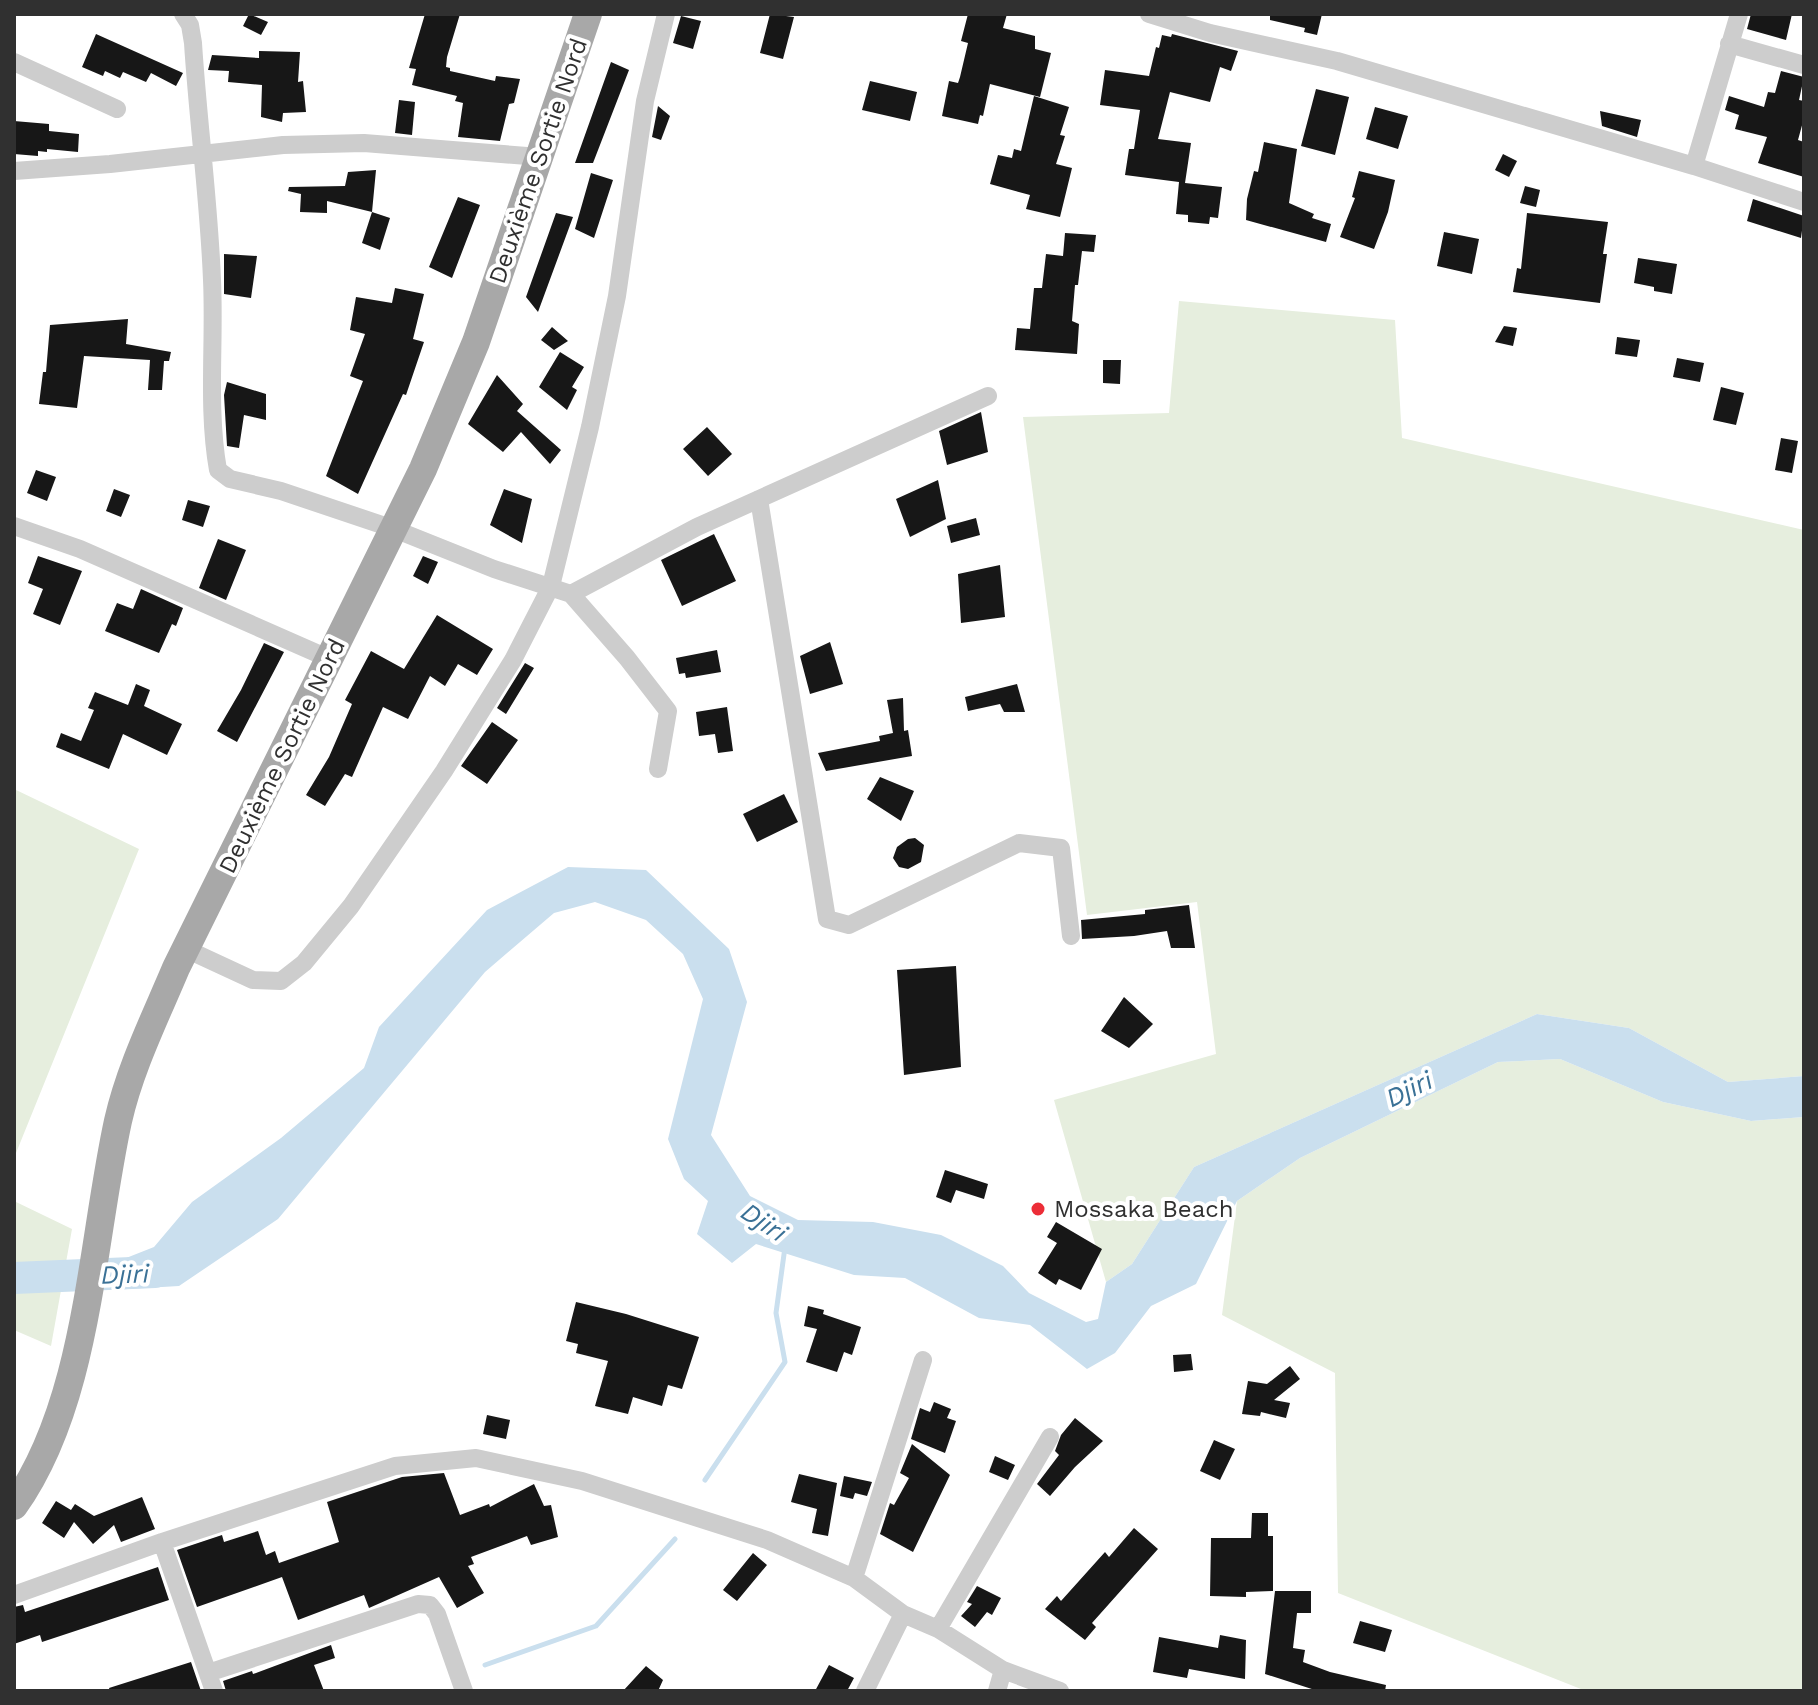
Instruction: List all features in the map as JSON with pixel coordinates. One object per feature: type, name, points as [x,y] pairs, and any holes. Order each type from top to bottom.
[{"type":"main road","name":"Deuxième Sortie Nord","points":[[14,1506],[32,1481],[59,1422],[80,1333],[101,1210],[127,1089],[186,949],[423,469],[476,342],[588,14]]},
{"type":"street","points":[[183,14],[190,25],[193,43],[203,154],[212,282],[218,470],[230,479],[281,491],[394,529],[494,569],[571,594],[668,711],[658,769]]},
{"type":"street","points":[[186,949],[253,980],[281,981],[304,963],[351,906],[444,771],[513,660],[551,586],[590,427],[617,296],[645,101],[666,14]]},
{"type":"street","points":[[1149,14],[1210,33],[1337,61],[1694,166],[1804,202]]},
{"type":"street","points":[[1694,166],[1739,14]]},
{"type":"street","points":[[1729,44],[1804,65]]},
{"type":"street","points":[[14,62],[117,109]]},
{"type":"street","points":[[14,171],[283,145],[364,143],[540,157]]},
{"type":"street","points":[[571,594],[697,527],[988,396]]},
{"type":"street","points":[[759,499],[827,919],[849,925],[1019,843],[1061,848],[1071,936]]},
{"type":"street","points":[[14,526],[80,549],[330,659]]},
{"type":"street","points":[[854,1578],[923,1360]]},
{"type":"street","points":[[938,1629],[1050,1437]]},
{"type":"street","points":[[14,1595],[162,1542],[395,1466],[476,1458],[582,1481],[767,1540],[854,1578],[903,1614],[938,1629],[1003,1670],[1060,1691]]},
{"type":"street","points":[[162,1542],[211,1682],[418,1604],[430,1605],[437,1614],[464,1691]]},
{"type":"street","points":[[865,1691],[903,1614]]},
{"type":"street","points":[[997,1691],[1003,1670]]},
{"type":"green space","points":[[1179,301],[1395,320],[1402,438],[1804,530],[1804,1076],[1728,1082],[1629,1028],[1537,1014],[1194,1167],[1132,1264],[1106,1282],[1054,1100],[1216,1054],[1197,902],[1087,915],[1023,417],[1169,413]]},
{"type":"green space","points":[[14,789],[139,849],[14,1158]]},
{"type":"green space","points":[[1560,1059],[1663,1102],[1751,1121],[1804,1117],[1804,1691],[1586,1691],[1338,1593],[1335,1373],[1222,1315],[1237,1201],[1300,1158],[1498,1062]]},
{"type":"green space","points":[[14,1201],[72,1229],[51,1346],[14,1330]]},
{"type":"water","points":[[568,867],[646,870],[729,949],[747,1002],[711,1135],[750,1196],[798,1220],[873,1222],[941,1235],[1003,1266],[1029,1293],[1086,1322],[1098,1319],[1106,1282],[1132,1264],[1194,1167],[1537,1014],[1629,1028],[1728,1082],[1804,1076],[1804,1117],[1751,1121],[1663,1102],[1560,1059],[1498,1062],[1300,1158],[1237,1201],[1196,1284],[1151,1306],[1115,1353],[1087,1369],[1030,1325],[979,1318],[905,1278],[854,1275],[756,1244],[732,1263],[697,1234],[708,1201],[684,1179],[668,1139],[703,999],[683,954],[646,920],[595,902],[554,913],[485,972],[278,1219],[179,1286],[111,1290],[116,1262],[154,1247],[192,1202],[281,1138],[364,1068],[379,1027],[487,910]]},
{"type":"building","points":[[249,14],[268,22],[261,35],[243,26]]},
{"type":"building","points":[[425,14],[460,14],[447,57],[446,67],[450,71],[495,81],[496,76],[520,79],[514,103],[509,104],[500,141],[458,137],[463,103],[455,101],[457,96],[412,85],[416,69],[409,68]]},
{"type":"building","points":[[770,14],[794,17],[783,59],[760,53]]},
{"type":"building","points":[[968,14],[1007,14],[1003,28],[1035,36],[1035,49],[1051,53],[1040,97],[990,84],[983,116],[980,115],[978,124],[942,116],[949,81],[958,83],[960,77],[968,43],[961,41]]},
{"type":"building","points":[[1270,14],[1322,14],[1317,35],[1304,32],[1305,28],[1270,20]]},
{"type":"building","points":[[1751,14],[1792,14],[1786,40],[1747,29]]},
{"type":"building","points":[[681,16],[701,21],[693,49],[673,43]]},
{"type":"building","points":[[96,34],[183,73],[176,86],[151,73],[146,82],[123,72],[120,78],[105,71],[103,76],[82,67]]},
{"type":"building","points":[[1172,34],[1238,51],[1231,71],[1220,67],[1210,102],[1170,92],[1158,139],[1191,143],[1185,183],[1222,187],[1218,218],[1210,217],[1209,224],[1188,222],[1188,215],[1176,214],[1179,182],[1125,175],[1129,149],[1134,149],[1140,110],[1100,105],[1105,70],[1149,76],[1162,35],[1171,37]]},
{"type":"building","points":[[259,51],[300,52],[298,82],[303,81],[306,112],[283,113],[282,122],[261,117],[262,85],[228,82],[229,71],[208,70],[212,55],[259,58]]},
{"type":"building","points":[[611,62],[629,70],[593,163],[575,163]]},
{"type":"building","points":[[1781,71],[1804,77],[1799,100],[1804,101],[1804,118],[1798,140],[1804,142],[1804,177],[1758,163],[1767,137],[1735,129],[1739,115],[1725,110],[1729,96],[1764,107],[1768,92],[1775,93]]},
{"type":"building","points":[[870,81],[917,92],[910,121],[862,110]]},
{"type":"building","points":[[1316,89],[1349,97],[1335,155],[1301,146]]},
{"type":"building","points":[[1034,96],[1069,107],[1060,135],[1065,136],[1056,164],[1072,168],[1060,217],[1026,209],[1030,195],[990,184],[998,155],[1012,158],[1014,149],[1021,151]]},
{"type":"building","points":[[399,100],[415,102],[412,135],[395,133]]},
{"type":"building","points":[[658,106],[670,116],[661,140],[652,137]]},
{"type":"building","points":[[1375,107],[1408,116],[1398,149],[1366,139]]},
{"type":"building","points":[[1600,111],[1641,120],[1637,137],[1602,126]]},
{"type":"building","points":[[14,121],[49,124],[49,131],[79,134],[78,152],[47,149],[47,152],[38,151],[38,156],[14,154]]},
{"type":"building","points":[[1264,142],[1297,149],[1289,203],[1314,214],[1312,218],[1331,224],[1326,242],[1246,220],[1247,199],[1254,171],[1258,172]]},
{"type":"building","points":[[1503,154],[1517,161],[1509,177],[1495,170]]},
{"type":"building","points":[[376,170],[372,212],[327,201],[327,213],[300,212],[301,194],[288,191],[289,187],[345,186],[348,172]]},
{"type":"building","points":[[1359,171],[1395,180],[1388,212],[1374,249],[1340,237],[1355,198],[1352,197]]},
{"type":"building","points":[[591,173],[613,180],[594,238],[575,229]]},
{"type":"building","points":[[1525,186],[1540,190],[1536,207],[1520,203]]},
{"type":"building","points":[[458,197],[480,205],[452,278],[429,267]]},
{"type":"building","points":[[1753,199],[1804,216],[1801,238],[1747,221]]},
{"type":"building","points":[[372,212],[390,218],[380,250],[362,243]]},
{"type":"building","points":[[556,213],[573,217],[538,312],[526,297]]},
{"type":"building","points":[[1527,213],[1608,222],[1600,303],[1513,292],[1517,268],[1521,269]]},
{"type":"building","points":[[1444,232],[1479,239],[1472,274],[1437,266]]},
{"type":"building","points":[[1065,233],[1096,235],[1094,252],[1082,251],[1078,285],[1075,285],[1072,321],[1079,324],[1077,354],[1015,350],[1017,328],[1030,329],[1034,288],[1042,288],[1046,254],[1063,256]]},
{"type":"building","points":[[224,254],[257,256],[251,298],[224,294]]},
{"type":"building","points":[[1638,258],[1677,264],[1672,294],[1634,283]]},
{"type":"building","points":[[395,288],[424,294],[413,339],[424,342],[406,395],[403,394],[358,494],[326,476],[363,381],[350,376],[365,334],[350,330],[356,297],[392,303]]},
{"type":"building","points":[[128,319],[126,344],[171,352],[169,361],[164,361],[162,390],[148,390],[150,360],[84,356],[77,408],[39,404],[43,372],[46,372],[50,325]]},
{"type":"building","points":[[1504,326],[1517,328],[1513,346],[1495,342]]},
{"type":"building","points":[[552,327],[568,341],[554,350],[541,340]]},
{"type":"building","points":[[1617,337],[1640,340],[1637,357],[1615,354]]},
{"type":"building","points":[[560,352],[584,367],[572,387],[577,390],[567,410],[539,387]]},
{"type":"building","points":[[1677,358],[1704,363],[1700,382],[1673,377]]},
{"type":"building","points":[[1103,360],[1121,360],[1120,384],[1103,383]]},
{"type":"building","points":[[497,375],[523,404],[517,411],[561,450],[550,464],[521,432],[503,452],[468,424]]},
{"type":"building","points":[[227,382],[266,394],[266,420],[244,415],[239,448],[227,446],[224,395]]},
{"type":"building","points":[[1721,387],[1744,393],[1736,425],[1713,420]]},
{"type":"building","points":[[981,412],[988,452],[947,465],[939,431]]},
{"type":"building","points":[[707,427],[732,454],[708,476],[683,449]]},
{"type":"building","points":[[1781,438],[1798,441],[1792,473],[1775,470]]},
{"type":"building","points":[[36,470],[56,477],[47,501],[27,493]]},
{"type":"building","points":[[938,480],[946,519],[910,537],[896,499]]},
{"type":"building","points":[[114,489],[130,495],[121,517],[106,511]]},
{"type":"building","points":[[504,489],[532,499],[522,543],[490,525]]},
{"type":"building","points":[[188,500],[210,506],[203,527],[182,520]]},
{"type":"building","points":[[976,518],[980,535],[951,543],[947,526]]},
{"type":"building","points":[[714,534],[736,581],[682,606],[661,560]]},
{"type":"building","points":[[218,539],[246,550],[226,600],[199,588]]},
{"type":"building","points":[[38,556],[82,571],[60,625],[33,614],[43,589],[28,583]]},
{"type":"building","points":[[423,556],[438,562],[428,584],[413,576]]},
{"type":"building","points":[[1000,565],[1005,617],[961,623],[958,574]]},
{"type":"building","points":[[141,589],[183,608],[159,653],[105,631],[117,603],[133,609]]},
{"type":"building","points":[[437,615],[493,649],[477,675],[458,664],[445,686],[430,676],[408,719],[383,707],[352,777],[345,774],[325,806],[306,795],[329,757],[352,704],[345,700],[371,651],[404,669]]},
{"type":"building","points":[[830,642],[843,684],[810,694],[800,656]]},
{"type":"building","points":[[264,643],[284,652],[237,742],[217,731]]},
{"type":"building","points":[[717,650],[721,672],[686,678],[685,673],[679,674],[676,658]]},
{"type":"building","points":[[525,663],[534,668],[506,714],[497,708]]},
{"type":"building","points":[[136,684],[150,690],[144,706],[182,724],[167,755],[123,734],[109,769],[56,747],[61,733],[81,741],[94,710],[88,708],[95,692],[128,705]]},
{"type":"building","points":[[1017,684],[1025,712],[1004,712],[1000,704],[968,711],[965,697]]},
{"type":"building","points":[[903,698],[904,731],[908,730],[912,756],[826,771],[818,753],[880,741],[879,736],[893,733],[887,700]]},
{"type":"building","points":[[727,707],[733,751],[718,753],[715,734],[699,736],[696,712]]},
{"type":"building","points":[[492,722],[518,740],[487,784],[461,766]]},
{"type":"building","points":[[880,777],[914,791],[901,821],[867,799]]},
{"type":"building","points":[[784,794],[798,822],[757,842],[743,814]]},
{"type":"building","points":[[915,838],[924,845],[921,862],[908,869],[899,867],[893,858],[897,847]]},
{"type":"building","points":[[1189,905],[1195,948],[1171,948],[1167,931],[1082,939],[1081,920],[1145,914],[1145,910]]},
{"type":"building","points":[[956,966],[961,1067],[904,1075],[897,970]]},
{"type":"building","points":[[1124,997],[1153,1024],[1129,1048],[1101,1031]]},
{"type":"building","points":[[945,1170],[988,1184],[984,1199],[956,1190],[951,1203],[936,1197]]},
{"type":"building","points":[[1056,1222],[1102,1249],[1081,1290],[1059,1279],[1056,1285],[1038,1273],[1057,1243],[1047,1237]]},
{"type":"building","points":[[576,1302],[699,1337],[682,1389],[668,1385],[662,1406],[633,1397],[628,1414],[595,1406],[608,1361],[576,1353],[578,1344],[566,1341]]},
{"type":"building","points":[[808,1306],[861,1327],[852,1355],[844,1352],[837,1372],[806,1362],[817,1329],[804,1326]]},
{"type":"building","points":[[1191,1354],[1193,1370],[1174,1372],[1173,1355]]},
{"type":"building","points":[[1290,1366],[1300,1379],[1274,1400],[1290,1403],[1286,1418],[1261,1412],[1260,1416],[1242,1414],[1248,1381],[1267,1384]]},
{"type":"building","points":[[934,1402],[951,1409],[947,1418],[956,1421],[945,1453],[911,1439],[920,1408],[930,1412]]},
{"type":"building","points":[[487,1415],[510,1420],[506,1439],[483,1434]]},
{"type":"building","points":[[1075,1418],[1103,1441],[1050,1496],[1037,1484],[1059,1455],[1055,1451],[1061,1435]]},
{"type":"building","points":[[1214,1440],[1235,1449],[1220,1480],[1200,1471]]},
{"type":"building","points":[[912,1444],[950,1475],[913,1552],[880,1534],[890,1503],[894,1505],[909,1478],[900,1473]]},
{"type":"building","points":[[995,1456],[1015,1465],[1008,1480],[989,1472]]},
{"type":"building","points":[[444,1473],[460,1515],[489,1504],[490,1507],[534,1484],[544,1506],[551,1505],[558,1537],[531,1545],[527,1536],[471,1557],[474,1564],[468,1566],[484,1593],[457,1608],[439,1577],[369,1608],[364,1595],[298,1620],[282,1577],[197,1607],[177,1550],[222,1535],[224,1542],[258,1531],[266,1555],[275,1551],[279,1563],[339,1542],[327,1502],[402,1477]]},
{"type":"building","points":[[799,1474],[837,1483],[828,1536],[812,1533],[817,1509],[791,1502]]},
{"type":"building","points":[[844,1476],[872,1482],[867,1496],[855,1493],[853,1499],[840,1496]]},
{"type":"building","points":[[142,1497],[155,1529],[121,1542],[114,1525],[93,1544],[74,1522],[64,1538],[42,1523],[56,1501],[71,1510],[75,1504],[94,1516]]},
{"type":"building","points":[[1252,1513],[1268,1513],[1268,1536],[1273,1536],[1273,1591],[1246,1592],[1246,1597],[1210,1596],[1211,1538],[1251,1538]]},
{"type":"building","points":[[1134,1528],[1158,1549],[1092,1623],[1096,1627],[1085,1640],[1045,1609],[1057,1596],[1061,1601],[1105,1552],[1109,1557]]},
{"type":"building","points":[[753,1553],[767,1565],[737,1601],[723,1590]]},
{"type":"building","points":[[158,1567],[169,1600],[42,1642],[40,1635],[14,1644],[14,1607],[23,1605],[25,1612]]},
{"type":"building","points":[[977,1586],[1001,1598],[992,1615],[987,1612],[975,1627],[961,1616],[972,1604],[967,1602]]},
{"type":"building","points":[[1275,1591],[1311,1591],[1311,1613],[1297,1613],[1293,1648],[1305,1650],[1303,1662],[1330,1672],[1386,1685],[1385,1691],[1318,1691],[1265,1674]]},
{"type":"building","points":[[1360,1621],[1392,1630],[1385,1652],[1353,1643]]},
{"type":"building","points":[[1220,1635],[1246,1640],[1245,1679],[1189,1669],[1187,1678],[1153,1672],[1159,1637],[1218,1648]]},
{"type":"building","points":[[331,1645],[335,1658],[314,1665],[324,1691],[226,1691],[223,1681],[252,1671],[253,1674]]},
{"type":"building","points":[[191,1662],[201,1691],[110,1691],[109,1688]]},
{"type":"building","points":[[829,1665],[854,1678],[847,1691],[815,1691]]},
{"type":"building","points":[[646,1666],[663,1680],[658,1691],[623,1691]]},
{"type":"waterway","points":[[705,1480],[785,1362],[776,1313],[785,1247]]},
{"type":"waterway","name":"Djiri","points":[[14,1278],[155,1272]]},
{"type":"waterway","points":[[485,1665],[596,1626],[675,1539]]},
{"type":"place","name":"Mossaka Beach","points":[[1038,1209]]}]
